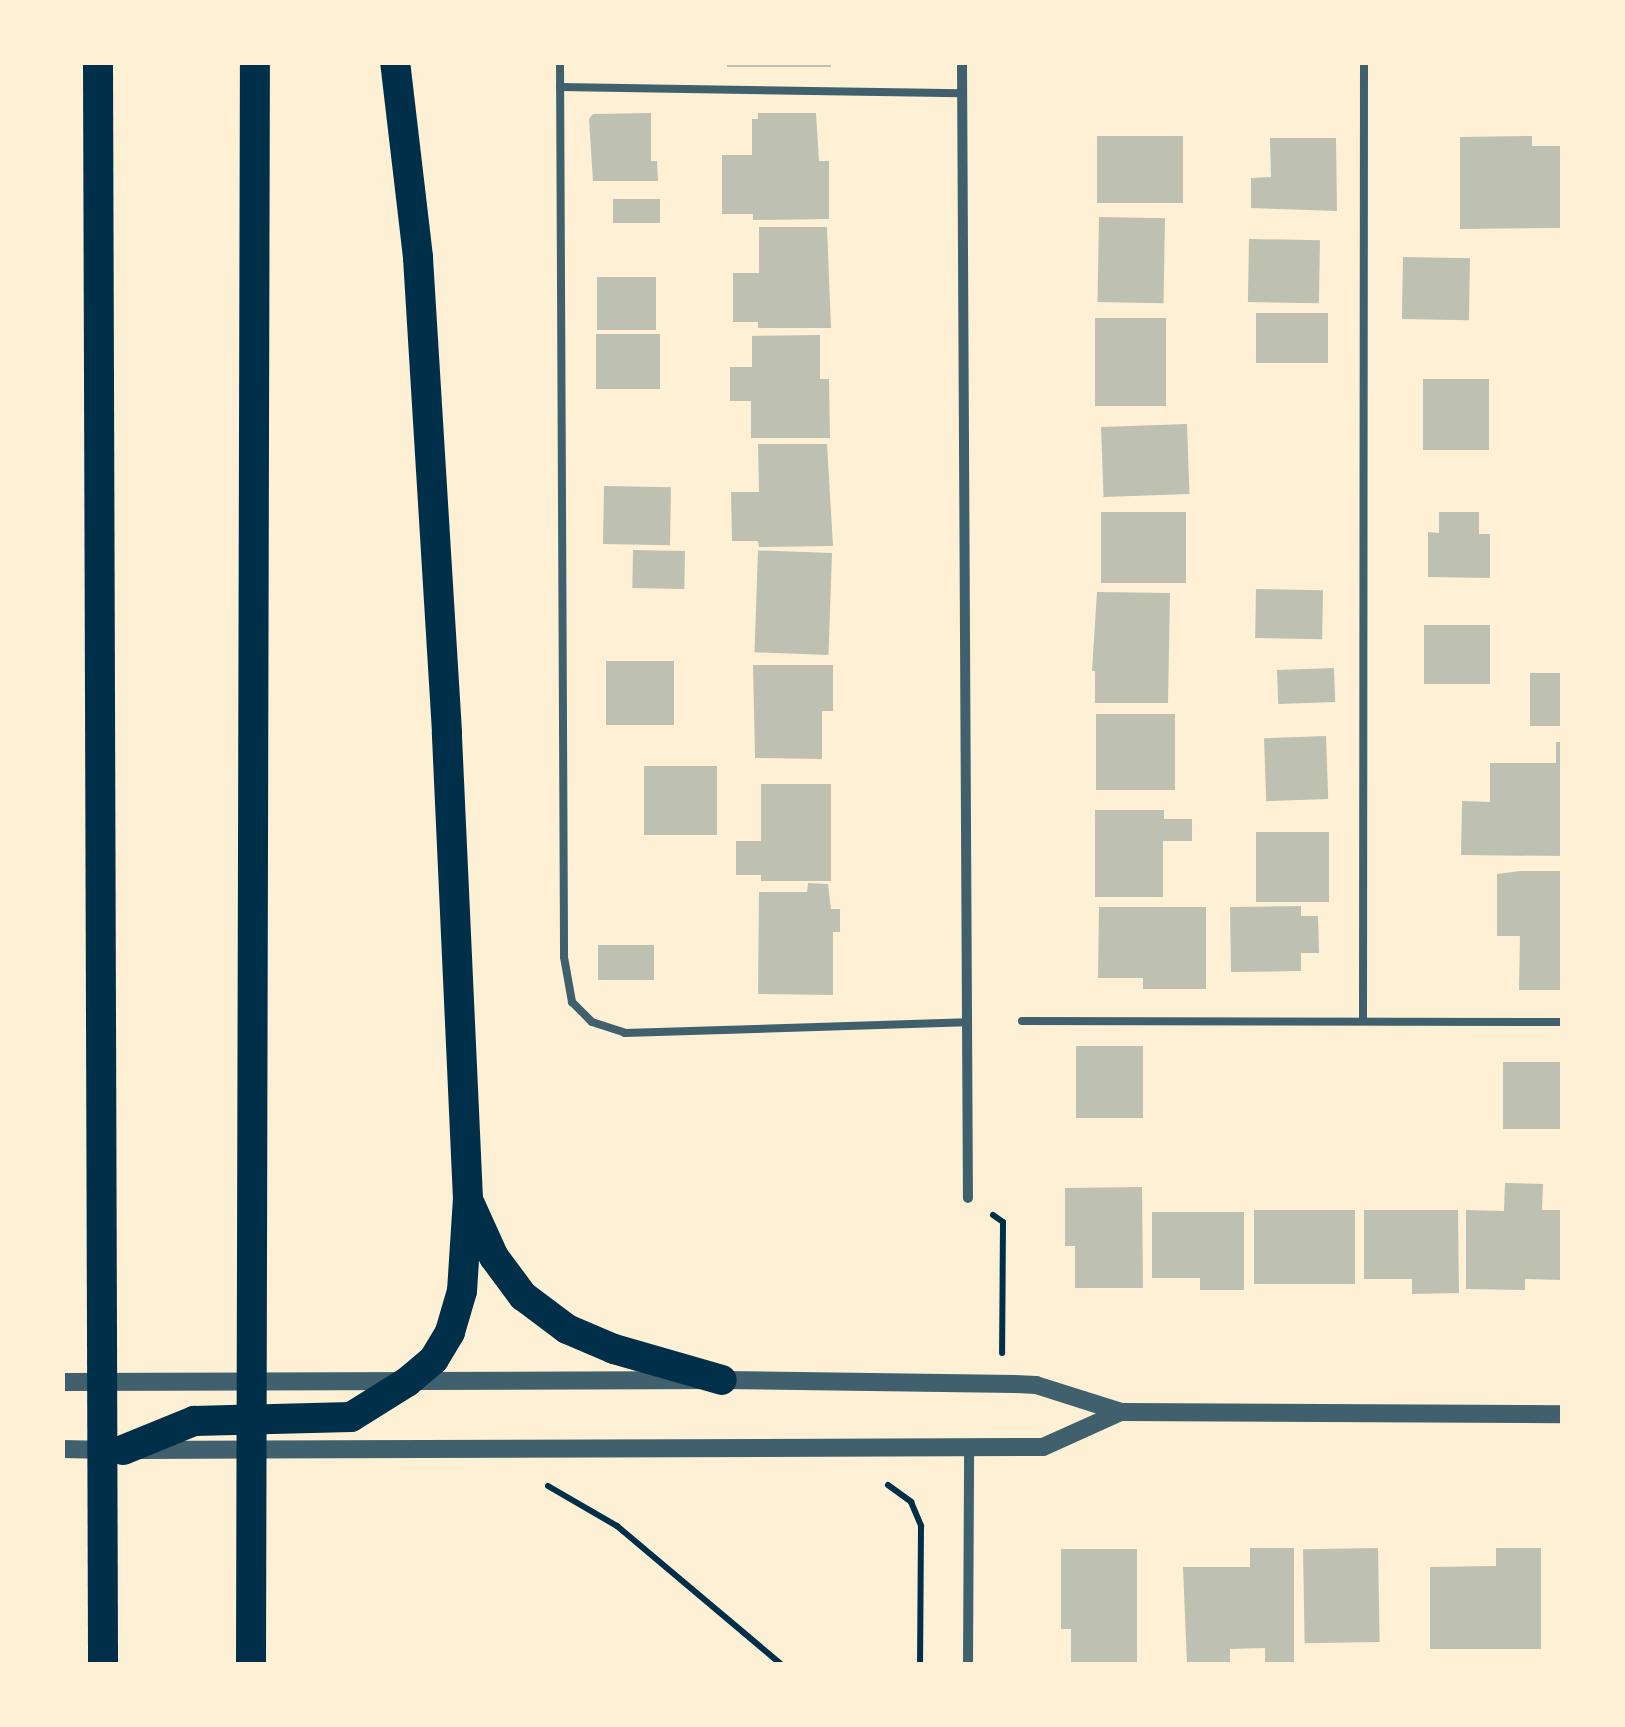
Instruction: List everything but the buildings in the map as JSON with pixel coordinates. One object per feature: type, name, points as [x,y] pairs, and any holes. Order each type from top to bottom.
[{"type":"highway","points":[[98,62],[103,1664]]},
{"type":"highway","points":[[251,1664],[256,62]]},
{"type":"highway","points":[[123,1450],[194,1421],[351,1417],[407,1382],[434,1359],[450,1332],[462,1291],[468,1199],[447,732],[418,257],[395,62]]},
{"type":"highway","points":[[468,1199],[494,1257],[523,1296],[568,1329],[614,1349],[722,1380]]},
{"type":"street","points":[[962,62],[968,1198]]},
{"type":"street","points":[[62,1382],[722,1380],[1002,1384],[1036,1385],[1121,1412],[1562,1414]]},
{"type":"street","points":[[62,1449],[1043,1447],[1121,1412]]},
{"type":"street","points":[[968,1664],[969,1447]]},
{"type":"lane","points":[[560,62],[564,957],[572,1002],[592,1022],[624,1034],[966,1022]]},
{"type":"lane","points":[[1363,1019],[1364,62]]},
{"type":"lane","points":[[560,87],[962,93]]},
{"type":"lane","points":[[1022,1021],[1562,1022]]},
{"type":"path","points":[[968,1198],[1003,1222],[1002,1384]]},
{"type":"path","points":[[875,1480],[911,1502],[921,1526],[920,1664]]},
{"type":"path","points":[[562,1483],[542,1483],[617,1526],[781,1664]]}]
